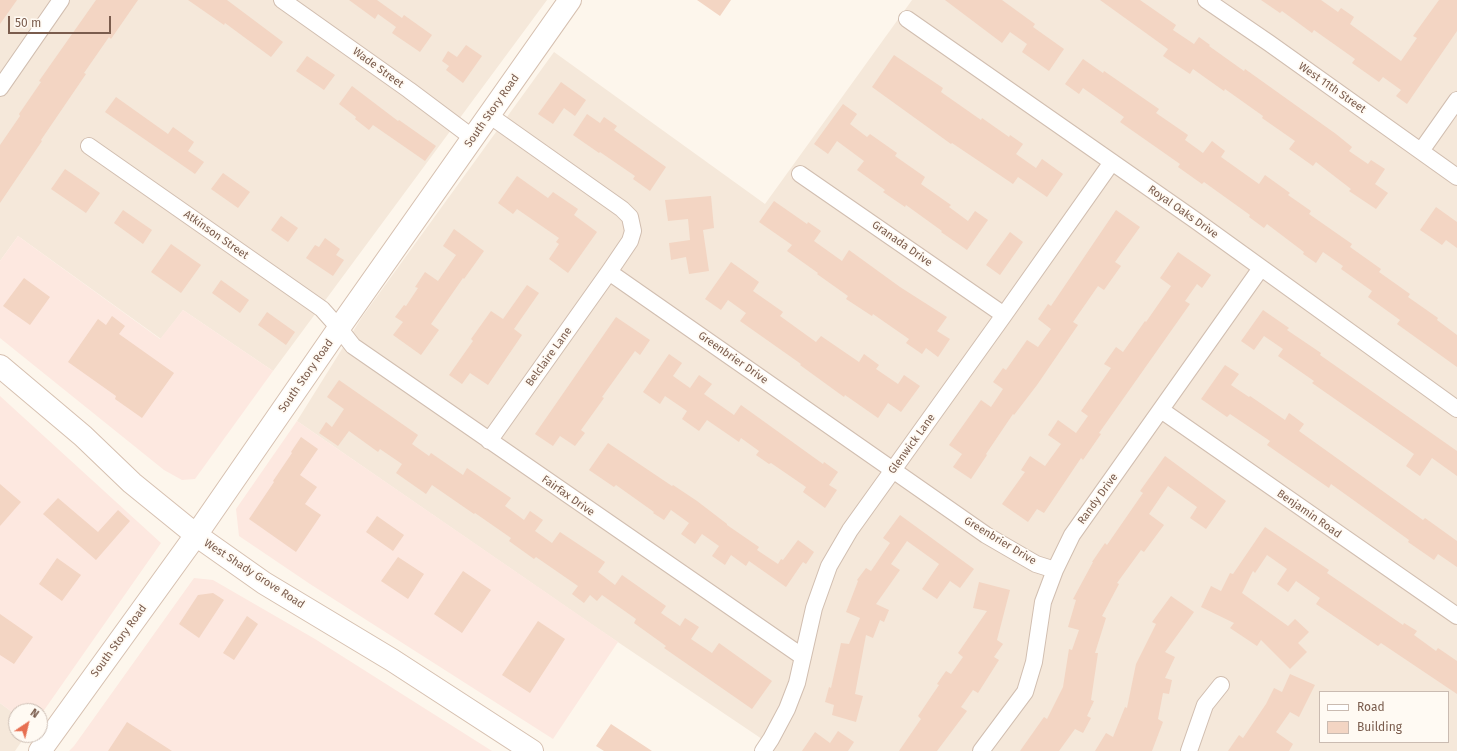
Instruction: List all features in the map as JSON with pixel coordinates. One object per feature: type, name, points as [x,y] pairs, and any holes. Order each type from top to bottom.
[{"type":"main road","name":"South Story Road","points":[[40,751],[196,535],[570,0]]},
{"type":"main road","name":"West Shady Grove Road","points":[[0,366],[83,436],[132,483],[196,535],[264,583],[392,660],[532,751]]},
{"type":"street","points":[[0,88],[61,0]]},
{"type":"street","name":"Wade Street","points":[[282,0],[409,90],[473,138]]},
{"type":"street","name":"West 11th Street","points":[[1206,0],[1457,177]]},
{"type":"street","name":"Royal Oaks Drive","points":[[907,19],[1112,162],[1457,409]]},
{"type":"street","points":[[1421,151],[1457,100]]},
{"type":"street","points":[[489,115],[622,209],[630,217],[633,231],[630,241],[610,272]]},
{"type":"street","name":"Atkinson Street","points":[[89,146],[322,309],[340,328]]},
{"type":"street","name":"Glenwick Lane","points":[[763,751],[787,709],[797,683],[814,608],[829,566],[850,530],[1112,162]]},
{"type":"street","name":"Granada Drive","points":[[800,174],[1004,315]]},
{"type":"street","name":"Randy Drive","points":[[981,751],[1025,692],[1034,662],[1043,602],[1055,570],[1072,535],[1261,268]]},
{"type":"street","name":"Belclaire Lane","points":[[489,441],[610,272]]},
{"type":"street","name":"Greenbrier Drive","points":[[610,272],[1006,547],[1036,564],[1055,570]]},
{"type":"street","name":"Fairfax Drive","points":[[340,328],[353,346],[803,657]]},
{"type":"street","name":"Benjamin Road","points":[[1161,410],[1457,616]]},
{"type":"street","points":[[1189,751],[1205,705],[1221,685]]},
{"type":"shaded area","points":[[0,0],[547,0],[273,371],[183,310],[161,339],[18,236],[0,261]]},
{"type":"shaded area","points":[[912,0],[1457,0],[1457,751],[772,751],[774,748],[759,737],[594,626],[297,421],[362,317],[554,52],[765,204]]},
{"type":"shaded area","points":[[18,236],[160,339],[183,310],[273,371],[195,479],[182,480],[164,470],[0,338],[0,261]]},
{"type":"shaded area","points":[[0,396],[161,543],[48,705],[48,703],[8,703],[8,709],[0,703]]},
{"type":"shaded area","points":[[297,421],[618,642],[553,739],[310,584],[239,536],[236,509]]},
{"type":"shaded area","points":[[194,578],[213,580],[315,639],[492,751],[69,751]]},
{"type":"shaded area","points":[[0,703],[8,709],[8,743],[20,743],[15,751],[0,751]]},
{"type":"building","points":[[0,0],[17,0],[0,24]]},
{"type":"building","points":[[96,0],[138,0],[111,39],[109,37],[84,73],[86,74],[0,203],[0,145],[41,82],[39,81]]},
{"type":"building","points":[[188,0],[227,0],[283,42],[271,57],[225,23],[224,25]]},
{"type":"building","points":[[349,0],[377,0],[402,18],[404,15],[432,35],[420,52],[392,33],[396,27],[378,14],[375,19]]},
{"type":"building","points":[[697,0],[731,0],[720,16]]},
{"type":"building","points":[[945,0],[1002,0],[1035,24],[1033,27],[1064,49],[1049,71],[1022,52],[1027,44],[1010,32],[1002,43]]},
{"type":"building","points":[[1100,0],[1140,0],[1176,25],[1173,30],[1194,44],[1199,37],[1244,71],[1245,69],[1336,134],[1352,147],[1349,151],[1368,164],[1371,160],[1385,169],[1375,184],[1388,193],[1376,209],[1349,191],[1351,189],[1316,162],[1313,166],[1289,149],[1295,141],[1262,118],[1263,116],[1225,89],[1224,91],[1193,69],[1190,74],[1163,56],[1168,49]]},
{"type":"building","points":[[1261,0],[1321,0],[1338,12],[1341,8],[1354,17],[1350,24],[1401,61],[1417,38],[1413,36],[1439,0],[1457,0],[1457,31],[1407,104],[1396,96],[1401,90],[1383,77],[1379,82],[1352,63],[1355,59],[1314,30],[1312,33],[1282,11],[1280,13]]},
{"type":"building","points":[[466,45],[482,56],[463,83],[446,70],[449,66],[442,61],[448,51],[457,57]]},
{"type":"building","points":[[894,55],[943,88],[941,92],[981,120],[982,118],[1009,137],[1010,135],[1023,144],[1016,154],[1036,168],[1042,159],[1063,174],[1047,197],[1018,177],[1013,184],[952,143],[951,144],[872,87]]},
{"type":"building","points":[[307,56],[335,75],[324,90],[296,71]]},
{"type":"building","points":[[1083,59],[1103,73],[1104,71],[1159,109],[1156,113],[1188,135],[1185,140],[1203,153],[1212,141],[1225,151],[1221,157],[1259,184],[1265,175],[1290,193],[1288,195],[1311,211],[1309,214],[1352,244],[1350,247],[1381,269],[1379,272],[1410,294],[1408,297],[1438,318],[1437,320],[1457,335],[1457,367],[1397,324],[1400,320],[1368,297],[1372,291],[1341,269],[1343,266],[1323,252],[1316,263],[1267,224],[1264,228],[1249,217],[1250,215],[1204,182],[1202,184],[1178,167],[1180,164],[1120,122],[1124,117],[1083,88],[1079,94],[1065,84]]},
{"type":"building","points":[[561,82],[586,100],[575,116],[564,108],[553,124],[538,114]]},
{"type":"building","points":[[352,86],[398,121],[399,120],[436,146],[425,161],[373,125],[369,130],[355,119],[356,117],[339,104]]},
{"type":"building","points":[[116,97],[168,134],[173,127],[194,142],[188,151],[204,162],[195,174],[105,112]]},
{"type":"building","points":[[843,104],[857,114],[850,124],[867,137],[870,134],[897,153],[895,156],[925,177],[921,184],[951,205],[949,207],[968,221],[975,211],[988,220],[967,250],[906,205],[905,207],[883,192],[885,190],[857,170],[864,161],[837,141],[828,154],[814,144]]},
{"type":"building","points":[[587,114],[600,123],[604,117],[617,126],[614,130],[666,167],[650,191],[633,179],[635,176],[573,135]]},
{"type":"building","points":[[65,169],[100,193],[86,213],[51,189]]},
{"type":"building","points":[[223,173],[250,192],[238,208],[211,189]]},
{"type":"building","points":[[517,176],[548,198],[553,192],[578,209],[574,215],[597,232],[568,273],[549,259],[559,244],[556,242],[559,238],[517,209],[513,214],[498,203]]},
{"type":"building","points":[[711,196],[714,228],[703,230],[709,271],[689,274],[686,257],[671,260],[669,243],[690,240],[688,219],[668,221],[665,200]]},
{"type":"building","points":[[774,201],[807,224],[808,222],[821,231],[814,241],[842,261],[849,250],[900,287],[947,317],[937,331],[950,339],[938,357],[926,348],[922,354],[906,343],[909,339],[873,314],[872,316],[846,299],[848,296],[787,251],[792,245],[759,222]]},
{"type":"building","points":[[1436,207],[1457,222],[1457,248],[1446,240],[1442,245],[1420,230]]},
{"type":"building","points":[[123,210],[152,230],[143,244],[114,223]]},
{"type":"building","points":[[1116,210],[1140,227],[1115,262],[1121,266],[1104,290],[1098,286],[1073,322],[1078,325],[1037,385],[1014,415],[1013,414],[971,479],[953,467],[962,454],[949,445],[981,400],[991,407],[1003,389],[993,382],[1003,368],[1006,370],[1027,340],[1038,347],[1051,329],[1038,319],[1048,304],[1051,306]]},
{"type":"building","points":[[281,216],[298,228],[288,242],[271,230]]},
{"type":"building","points":[[454,229],[484,251],[431,324],[439,330],[421,355],[393,335],[403,322],[395,317],[404,305],[406,306],[418,288],[415,287],[425,272],[438,281],[456,255],[443,246]]},
{"type":"building","points":[[1010,232],[1023,242],[1000,275],[986,265]]},
{"type":"building","points":[[325,238],[340,249],[336,255],[344,260],[333,276],[306,258],[315,245],[319,247]]},
{"type":"building","points":[[171,244],[201,265],[181,293],[151,272]]},
{"type":"building","points":[[1178,252],[1211,275],[1202,288],[1197,284],[1185,301],[1190,304],[1099,433],[1101,434],[1083,460],[1081,458],[1044,513],[1037,509],[1028,522],[1002,504],[1025,472],[1021,470],[1030,456],[1045,466],[1061,444],[1048,435],[1058,420],[1076,433],[1088,416],[1081,411],[1111,368],[1104,364],[1116,347],[1123,352],[1171,286],[1160,278]]},
{"type":"building","points":[[731,262],[759,282],[753,291],[783,312],[780,316],[816,342],[821,336],[859,362],[864,354],[879,365],[876,369],[898,384],[904,375],[920,386],[901,412],[888,403],[878,418],[845,395],[844,397],[800,365],[801,364],[740,321],[746,313],[728,300],[721,310],[705,299]]},
{"type":"building","points":[[24,278],[50,297],[30,325],[3,306]]},
{"type":"building","points":[[221,280],[249,300],[240,313],[212,293]]},
{"type":"building","points":[[527,285],[539,293],[514,329],[522,335],[488,385],[470,373],[462,384],[449,375],[473,341],[471,339],[491,311],[503,319]]},
{"type":"building","points":[[1263,310],[1289,328],[1287,330],[1321,353],[1320,355],[1457,451],[1457,476],[1432,458],[1420,476],[1406,466],[1414,454],[1312,383],[1314,381],[1278,356],[1283,349],[1264,336],[1254,350],[1241,341]]},
{"type":"building","points":[[267,312],[295,332],[286,345],[258,325]]},
{"type":"building","points":[[112,316],[125,326],[119,334],[174,373],[142,418],[115,399],[116,396],[68,362],[98,319],[106,325]]},
{"type":"building","points":[[616,317],[650,340],[640,355],[635,351],[602,397],[604,398],[581,430],[585,433],[575,446],[560,436],[553,446],[535,434]]},
{"type":"building","points":[[669,354],[682,363],[673,376],[690,388],[699,375],[712,384],[704,394],[734,415],[741,405],[823,464],[824,462],[838,472],[829,485],[837,490],[825,508],[803,492],[806,487],[771,463],[769,464],[756,455],[759,451],[741,438],[739,442],[707,420],[699,431],[682,419],[687,411],[665,396],[660,404],[643,392]]},
{"type":"building","points":[[1225,365],[1239,374],[1231,385],[1285,420],[1289,413],[1304,424],[1299,431],[1423,520],[1425,518],[1457,541],[1457,567],[1438,554],[1434,560],[1408,542],[1409,540],[1331,484],[1329,488],[1267,445],[1270,441],[1230,414],[1227,417],[1201,399]]},
{"type":"building","points":[[339,380],[418,435],[412,444],[429,456],[431,453],[463,475],[467,468],[511,498],[505,506],[524,520],[530,511],[543,520],[535,531],[552,543],[560,532],[605,562],[598,572],[615,585],[622,575],[666,606],[661,613],[680,626],[685,618],[699,627],[691,639],[712,653],[719,643],[772,681],[752,709],[664,648],[666,646],[634,623],[636,619],[602,595],[597,601],[590,595],[584,603],[572,594],[578,586],[536,557],[534,559],[509,541],[511,538],[475,513],[474,514],[432,485],[426,494],[396,473],[402,464],[380,449],[378,452],[349,431],[338,446],[319,433],[326,422],[332,427],[344,409],[327,397]]},
{"type":"building","points":[[301,437],[318,449],[300,475],[317,487],[305,504],[321,515],[296,552],[249,519],[274,482],[273,481]]},
{"type":"building","points":[[608,443],[697,501],[727,525],[759,547],[757,550],[778,564],[781,559],[783,560],[798,540],[814,552],[806,564],[803,562],[786,587],[749,561],[746,566],[731,555],[725,565],[712,556],[719,546],[702,534],[695,544],[681,534],[689,523],[671,510],[664,520],[616,485],[614,487],[589,470]]},
{"type":"building","points":[[1165,456],[1226,501],[1206,529],[1190,518],[1197,507],[1168,486],[1149,514],[1164,525],[1144,552],[1141,550],[1117,583],[1119,584],[1102,616],[1106,618],[1095,653],[1098,653],[1091,700],[1094,701],[1087,716],[1091,718],[1083,733],[1075,729],[1059,751],[1020,751],[1044,717],[1047,719],[1063,687],[1069,649],[1072,650],[1079,630],[1068,627],[1076,600],[1073,599],[1092,562],[1105,543],[1107,545],[1143,493],[1140,491]]},
{"type":"building","points":[[0,484],[21,502],[0,526]]},
{"type":"building","points":[[58,498],[98,532],[118,510],[130,521],[96,560],[43,514]]},
{"type":"building","points":[[900,515],[974,569],[960,588],[950,581],[937,599],[922,589],[939,564],[907,541],[891,564],[900,570],[876,604],[889,610],[884,622],[880,620],[873,638],[866,635],[855,694],[863,696],[856,722],[832,715],[834,705],[825,702],[829,687],[831,688],[841,643],[849,644],[860,618],[846,612],[858,581],[857,580],[866,568],[871,571],[890,543],[883,538]]},
{"type":"building","points":[[377,516],[404,535],[393,551],[366,532]]},
{"type":"building","points":[[1265,527],[1329,570],[1327,573],[1403,625],[1404,623],[1417,631],[1414,635],[1436,651],[1438,648],[1457,661],[1457,694],[1381,643],[1378,646],[1316,604],[1320,598],[1296,581],[1288,592],[1277,584],[1287,569],[1267,555],[1255,573],[1253,571],[1242,593],[1288,626],[1295,619],[1309,632],[1298,643],[1307,652],[1290,669],[1261,640],[1257,646],[1230,628],[1234,623],[1201,607],[1211,586],[1221,591],[1230,573],[1233,574]]},
{"type":"building","points":[[398,557],[424,574],[408,599],[381,581]]},
{"type":"building","points":[[57,558],[81,575],[62,601],[39,584]]},
{"type":"building","points":[[463,571],[491,590],[462,633],[434,614]]},
{"type":"building","points":[[979,582],[1010,590],[997,640],[1003,644],[994,657],[999,660],[978,693],[973,690],[961,707],[967,711],[937,751],[899,751],[921,719],[918,716],[939,685],[937,684],[946,671],[951,674],[963,657],[958,653],[987,611],[973,608]]},
{"type":"building","points":[[213,593],[224,600],[199,638],[179,624],[198,595]]},
{"type":"building","points":[[1171,596],[1194,612],[1165,652],[1175,657],[1165,678],[1172,680],[1169,694],[1163,693],[1158,719],[1163,722],[1152,751],[1095,751],[1106,733],[1113,737],[1125,707],[1127,708],[1136,664],[1156,624],[1152,622]]},
{"type":"building","points":[[0,614],[33,637],[14,664],[0,655]]},
{"type":"building","points":[[247,616],[258,624],[234,660],[223,653]]},
{"type":"building","points":[[538,621],[565,639],[530,693],[502,675]]},
{"type":"building","points":[[1290,674],[1315,685],[1299,717],[1290,712],[1276,732],[1293,744],[1289,751],[1228,751],[1239,735],[1243,738],[1266,704],[1274,688],[1282,692]]},
{"type":"building","points":[[127,722],[172,751],[108,751]]},
{"type":"building","points":[[611,724],[652,751],[604,751],[596,746]]},
{"type":"building","points":[[838,731],[854,742],[848,751],[802,751],[815,732],[830,743]]}]
